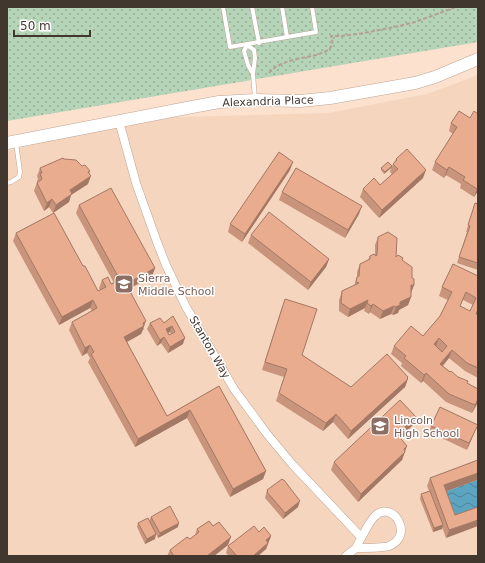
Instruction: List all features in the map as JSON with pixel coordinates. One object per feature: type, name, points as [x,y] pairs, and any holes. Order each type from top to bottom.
[{"type":"street","name":"Alexandria Place","points":[[12,142],[219,102],[255,100],[300,101],[338,97],[435,77],[478,59]]},
{"type":"street","name":"Stanton Way","points":[[119,121],[136,183],[156,242],[186,307],[234,389],[267,434],[292,464],[361,537]]},
{"type":"street","points":[[346,556],[356,548],[361,537],[375,516],[385,512],[391,513],[396,517],[401,528],[401,534],[394,543],[388,546],[356,548]]},
{"type":"lane","points":[[223,7],[230,47],[316,32],[312,7]]},
{"type":"lane","points":[[252,7],[259,43]]},
{"type":"lane","points":[[282,7],[288,37]]},
{"type":"lane","points":[[247,45],[244,51],[248,65],[253,74]]},
{"type":"lane","points":[[247,45],[254,50],[255,58],[253,74],[255,100]]},
{"type":"lane","points":[[7,183],[19,178],[20,172],[12,142]]},
{"type":"path","points":[[269,73],[272,69],[288,62],[330,49],[332,45],[331,36],[364,33],[399,26],[416,22],[448,8],[456,7]]},
{"type":"shaded area","points":[[478,75],[478,556],[7,556],[7,151],[144,118],[328,113],[427,94]]},
{"type":"green space","points":[[7,7],[478,7],[478,42],[7,121]]},
{"type":"water","points":[[477,480],[478,514],[452,523],[441,493]]},
{"type":"building","points":[[459,111],[470,118],[474,111],[478,114],[477,189],[463,180],[465,177],[449,167],[447,170],[435,162],[457,127],[451,123]]},
{"type":"building","points":[[407,149],[426,170],[382,210],[363,189],[374,178],[380,185],[398,169],[393,164],[397,160],[396,159]]},
{"type":"building","points":[[279,152],[293,162],[245,234],[230,224]]},
{"type":"building","points":[[63,158],[76,160],[82,166],[85,165],[90,171],[88,172],[91,176],[70,190],[72,194],[56,205],[52,199],[47,203],[37,183],[42,179],[40,168]]},
{"type":"building","points":[[388,162],[392,166],[385,172],[381,168]]},
{"type":"building","points":[[296,168],[362,206],[348,230],[282,192]]},
{"type":"building","points":[[111,188],[155,268],[126,284],[146,321],[143,323],[144,326],[124,337],[167,416],[219,386],[266,471],[233,489],[190,410],[138,439],[91,354],[94,352],[90,345],[85,348],[72,322],[97,308],[93,300],[62,317],[16,233],[54,213],[98,291],[106,287],[102,280],[108,277],[111,284],[120,280],[79,205]]},
{"type":"building","points":[[475,203],[478,204],[478,263],[459,257],[470,226],[468,225]]},
{"type":"building","points":[[269,212],[329,259],[311,282],[251,235]]},
{"type":"building","points":[[388,232],[397,238],[396,257],[398,255],[403,258],[402,260],[412,267],[412,278],[414,279],[414,285],[411,285],[411,297],[400,302],[400,305],[396,307],[394,306],[383,311],[373,304],[371,306],[367,303],[368,300],[350,309],[341,303],[342,291],[359,283],[356,282],[357,277],[359,276],[360,264],[370,259],[370,256],[374,254],[376,256],[377,255],[378,237]]},
{"type":"building","points":[[453,264],[478,276],[478,309],[476,314],[478,315],[478,368],[467,363],[452,350],[440,364],[478,389],[478,399],[475,405],[449,394],[426,373],[424,375],[404,358],[406,356],[394,346],[411,326],[423,336],[440,316],[452,292],[442,287]],"holes":[[[466,292],[476,298],[470,311],[460,306]],[[439,338],[447,346],[442,352],[434,344]]]},
{"type":"building","points":[[285,299],[317,309],[302,355],[351,387],[387,354],[408,377],[408,379],[351,431],[336,414],[326,423],[279,393],[287,369],[265,362]]},
{"type":"building","points":[[173,316],[185,338],[170,347],[164,337],[160,340],[150,323],[160,318],[164,323]],"holes":[[[172,326],[175,332],[169,335],[166,329]]]},
{"type":"building","points":[[400,400],[416,417],[397,434],[407,446],[404,449],[405,452],[361,494],[334,462]]},
{"type":"building","points":[[440,407],[478,425],[469,443],[431,426]]},
{"type":"building","points":[[478,460],[478,473],[444,485],[455,515],[478,507],[478,520],[449,530],[430,478]]},
{"type":"building","points":[[282,479],[300,501],[285,513],[267,492],[267,490]]},
{"type":"building","points":[[430,491],[443,525],[434,528],[421,494]]},
{"type":"building","points":[[170,506],[179,523],[160,533],[151,517]]},
{"type":"building","points":[[148,518],[156,534],[147,539],[138,523]]},
{"type":"building","points":[[209,521],[213,526],[219,522],[231,537],[207,556],[174,556],[170,550],[187,537],[190,539],[199,532],[197,529]]},
{"type":"building","points":[[254,526],[259,532],[264,527],[271,536],[266,540],[268,543],[253,556],[237,556],[228,546]]},
{"type":"place","name":"Sierra Middle School","points":[[124,284]]},
{"type":"place","name":"Lincoln High School","points":[[380,426]]}]
